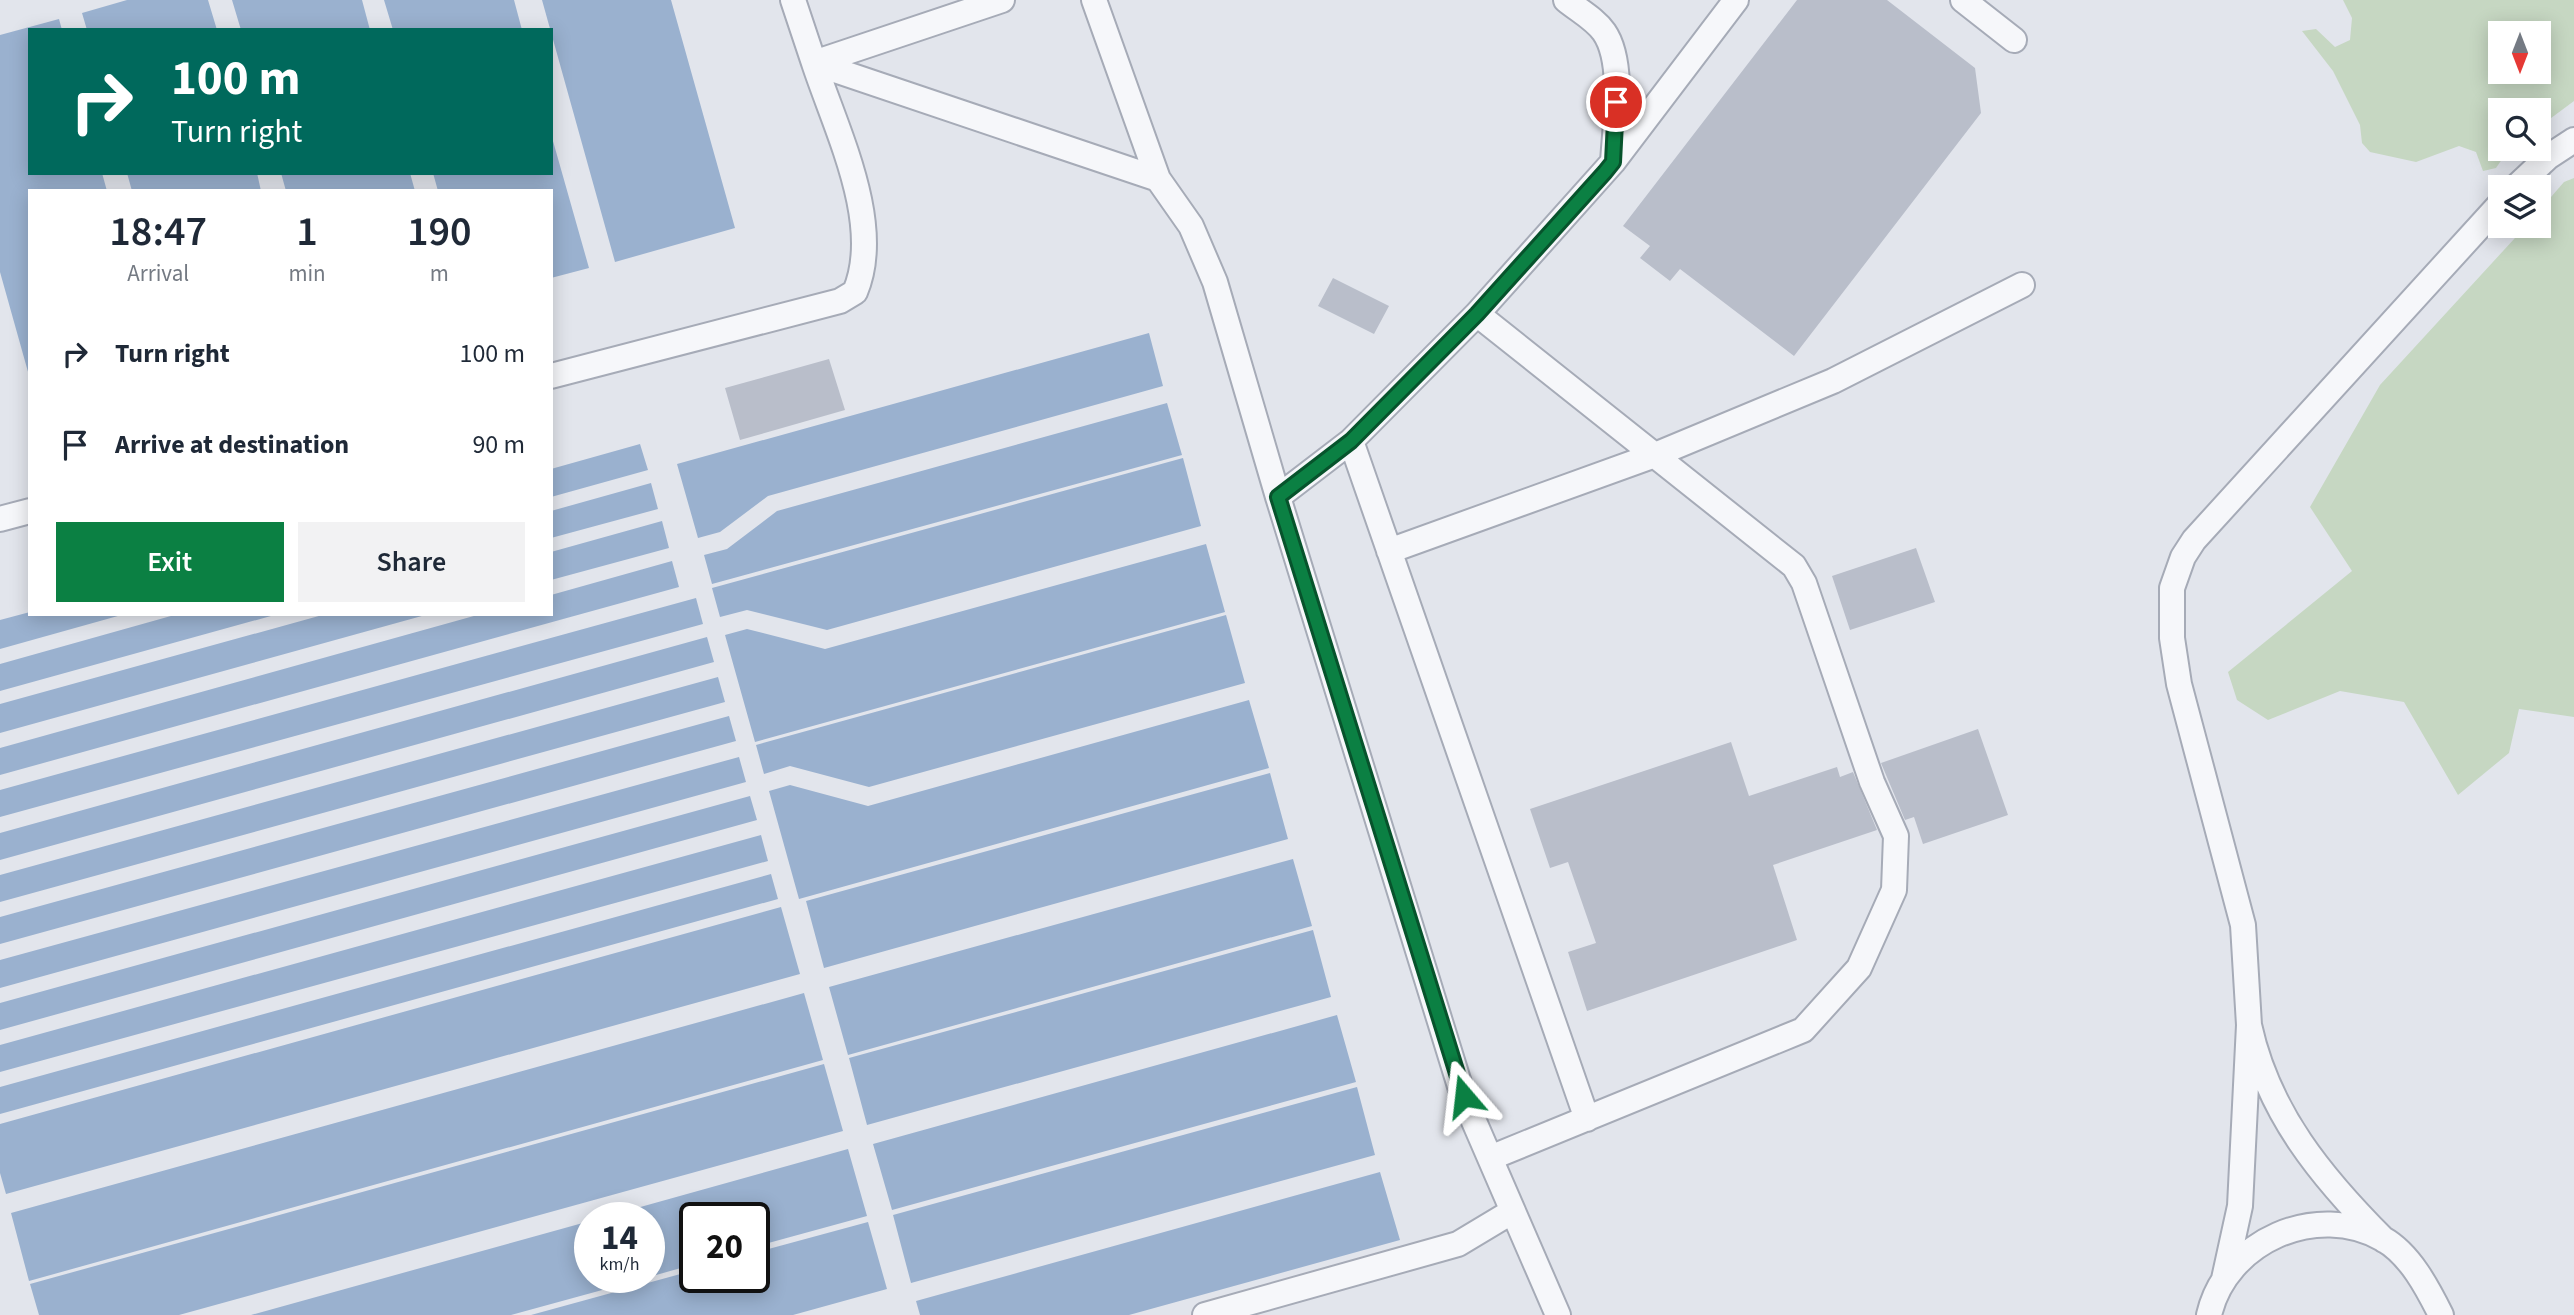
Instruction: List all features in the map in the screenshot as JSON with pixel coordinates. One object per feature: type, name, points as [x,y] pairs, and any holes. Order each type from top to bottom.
[{"type":"lane","points":[[553,375],[840,301],[855,292],[865,253],[861,203],[793,0]]},
{"type":"lane","points":[[814,63],[1002,0]]},
{"type":"lane","points":[[1094,0],[1158,179],[1191,226],[1215,282],[1278,497],[1464,1096],[1558,1315]]},
{"type":"lane","points":[[1566,0],[1599,26],[1613,54],[1616,102],[1613,162]]},
{"type":"lane","points":[[1278,497],[1351,441],[1477,314],[1613,162],[1736,0]]},
{"type":"lane","points":[[1964,0],[2014,40]]},
{"type":"lane","points":[[814,63],[1158,179]]},
{"type":"lane","points":[[2528,175],[2548,157],[2574,140]]},
{"type":"lane","points":[[2208,1315],[2224,1279],[2240,1206],[2249,1025],[2243,925],[2179,684],[2170,610],[2176,573],[2194,540],[2488,218]]},
{"type":"lane","points":[[1389,551],[1655,455],[1833,381],[2022,285]]},
{"type":"lane","points":[[1477,314],[1785,558],[1800,574],[1872,782],[1896,836],[1894,890],[1859,968],[1802,1030],[1490,1158]]},
{"type":"lane","points":[[1351,441],[1587,1119]]},
{"type":"lane","points":[[0,519],[28,512]]},
{"type":"lane","points":[[2249,1025],[2255,1055],[2279,1110],[2321,1173],[2416,1273],[2441,1315]]},
{"type":"lane","points":[[1205,1315],[1458,1244],[1513,1211]]},
{"type":"lane","points":[[2224,1279],[2245,1252],[2293,1229],[2336,1225],[2384,1240]]},
{"type":"green space","points":[[2343,0],[2574,0],[2574,101],[2551,118],[2551,98],[2488,98],[2488,161],[2501,161],[2496,168],[2483,171],[2476,152],[2459,146],[2416,162],[2370,152],[2362,143],[2360,125],[2333,71],[2302,31],[2316,29],[2335,47],[2350,40],[2352,18]]},
{"type":"green space","points":[[2574,178],[2574,717],[2519,709],[2509,753],[2458,795],[2404,702],[2340,691],[2268,720],[2237,700],[2228,672],[2352,571],[2310,507],[2380,385],[2515,238],[2551,238],[2551,197],[2564,182]]},
{"type":"water","points":[[127,0],[208,0],[216,28],[86,28],[82,13]]},
{"type":"water","points":[[232,0],[362,0],[369,28],[240,28]]},
{"type":"water","points":[[384,0],[514,0],[521,28],[392,28]]},
{"type":"water","points":[[542,0],[671,0],[735,228],[615,262],[553,39],[553,28],[550,28]]},
{"type":"water","points":[[59,19],[61,28],[28,28],[28,175],[103,175],[106,189],[28,189],[28,372],[0,272],[0,35]]},
{"type":"water","points":[[553,141],[589,268],[553,277],[553,189],[437,189],[434,175],[553,175]]},
{"type":"water","points":[[128,175],[257,175],[261,189],[131,189]]},
{"type":"water","points":[[282,175],[411,175],[414,189],[285,189]]},
{"type":"water","points":[[1149,333],[1163,386],[768,496],[720,532],[698,538],[677,464]]},
{"type":"water","points":[[1167,403],[1182,455],[712,584],[704,555],[727,549],[777,511]]},
{"type":"water","points":[[640,444],[648,470],[553,496],[553,468]]},
{"type":"water","points":[[1183,458],[1201,526],[827,630],[747,610],[720,617],[712,588]]},
{"type":"water","points":[[651,483],[658,509],[553,537],[553,510]]},
{"type":"water","points":[[662,521],[669,548],[553,579],[553,551]]},
{"type":"water","points":[[1206,544],[1225,612],[755,742],[725,635],[747,629],[825,649]]},
{"type":"water","points":[[672,561],[679,587],[0,775],[0,748],[474,616],[553,616],[553,594]]},
{"type":"water","points":[[696,598],[703,624],[0,817],[0,790]]},
{"type":"water","points":[[28,613],[28,616],[118,616],[0,649],[0,620]]},
{"type":"water","points":[[1226,615],[1245,683],[869,787],[790,766],[764,774],[756,745]]},
{"type":"water","points":[[171,616],[271,616],[0,691],[0,664]]},
{"type":"water","points":[[319,616],[422,616],[0,733],[0,704]]},
{"type":"water","points":[[707,637],[714,662],[0,860],[0,833]]},
{"type":"water","points":[[718,677],[725,702],[0,902],[0,875]]},
{"type":"water","points":[[1249,700],[1269,768],[799,899],[769,791],[790,785],[868,806]]},
{"type":"water","points":[[729,716],[736,741],[0,944],[0,917]]},
{"type":"water","points":[[739,757],[746,782],[0,988],[0,960]]},
{"type":"water","points":[[1270,773],[1288,839],[824,968],[806,901]]},
{"type":"water","points":[[750,796],[757,820],[0,1030],[0,1003]]},
{"type":"water","points":[[761,835],[768,861],[0,1072],[0,1045]]},
{"type":"water","points":[[1293,859],[1312,926],[848,1055],[829,987]]},
{"type":"water","points":[[771,874],[778,899],[0,1114],[0,1087]]},
{"type":"water","points":[[781,907],[800,974],[6,1194],[0,1173],[0,1124]]},
{"type":"water","points":[[1313,930],[1331,997],[867,1125],[849,1058]]},
{"type":"water","points":[[804,993],[823,1060],[29,1281],[11,1213]]},
{"type":"water","points":[[1337,1015],[1356,1082],[892,1210],[873,1144]]},
{"type":"water","points":[[824,1064],[843,1131],[587,1202],[574,1202],[574,1206],[179,1315],[39,1315],[30,1284]]},
{"type":"water","points":[[1357,1087],[1375,1155],[911,1283],[893,1215]]},
{"type":"water","points":[[848,1149],[867,1216],[770,1243],[770,1202],[679,1202],[679,1269],[665,1272],[665,1202],[658,1202]]},
{"type":"water","points":[[1380,1172],[1400,1240],[1129,1315],[920,1315],[916,1301]]},
{"type":"water","points":[[868,1222],[887,1289],[793,1315],[531,1315],[611,1293],[665,1293],[665,1278],[679,1274],[679,1293],[770,1293],[770,1249]]},
{"type":"water","points":[[574,1225],[574,1293],[591,1293],[511,1315],[251,1315]]},
{"type":"building","points":[[1797,0],[1887,0],[1975,68],[1981,113],[1794,356],[1680,269],[1670,281],[1640,258],[1650,246],[1623,226]]},
{"type":"building","points":[[1333,278],[1389,306],[1374,334],[1318,306]]},
{"type":"building","points":[[829,359],[845,410],[740,440],[725,388]]},
{"type":"building","points":[[1916,548],[1935,602],[1850,630],[1832,576]]},
{"type":"building","points":[[1978,729],[2008,815],[1923,844],[1914,817],[1905,820],[1881,763]]},
{"type":"building","points":[[1731,742],[1749,796],[1837,767],[1840,777],[1853,772],[1877,830],[1773,865],[1797,940],[1587,1011],[1568,952],[1596,943],[1568,862],[1550,868],[1530,809]]},
{"type":"route","points":[[1464,1096],[1278,497],[1318,469],[1351,441],[1477,314],[1605,172],[1613,162],[1616,102]]}]
